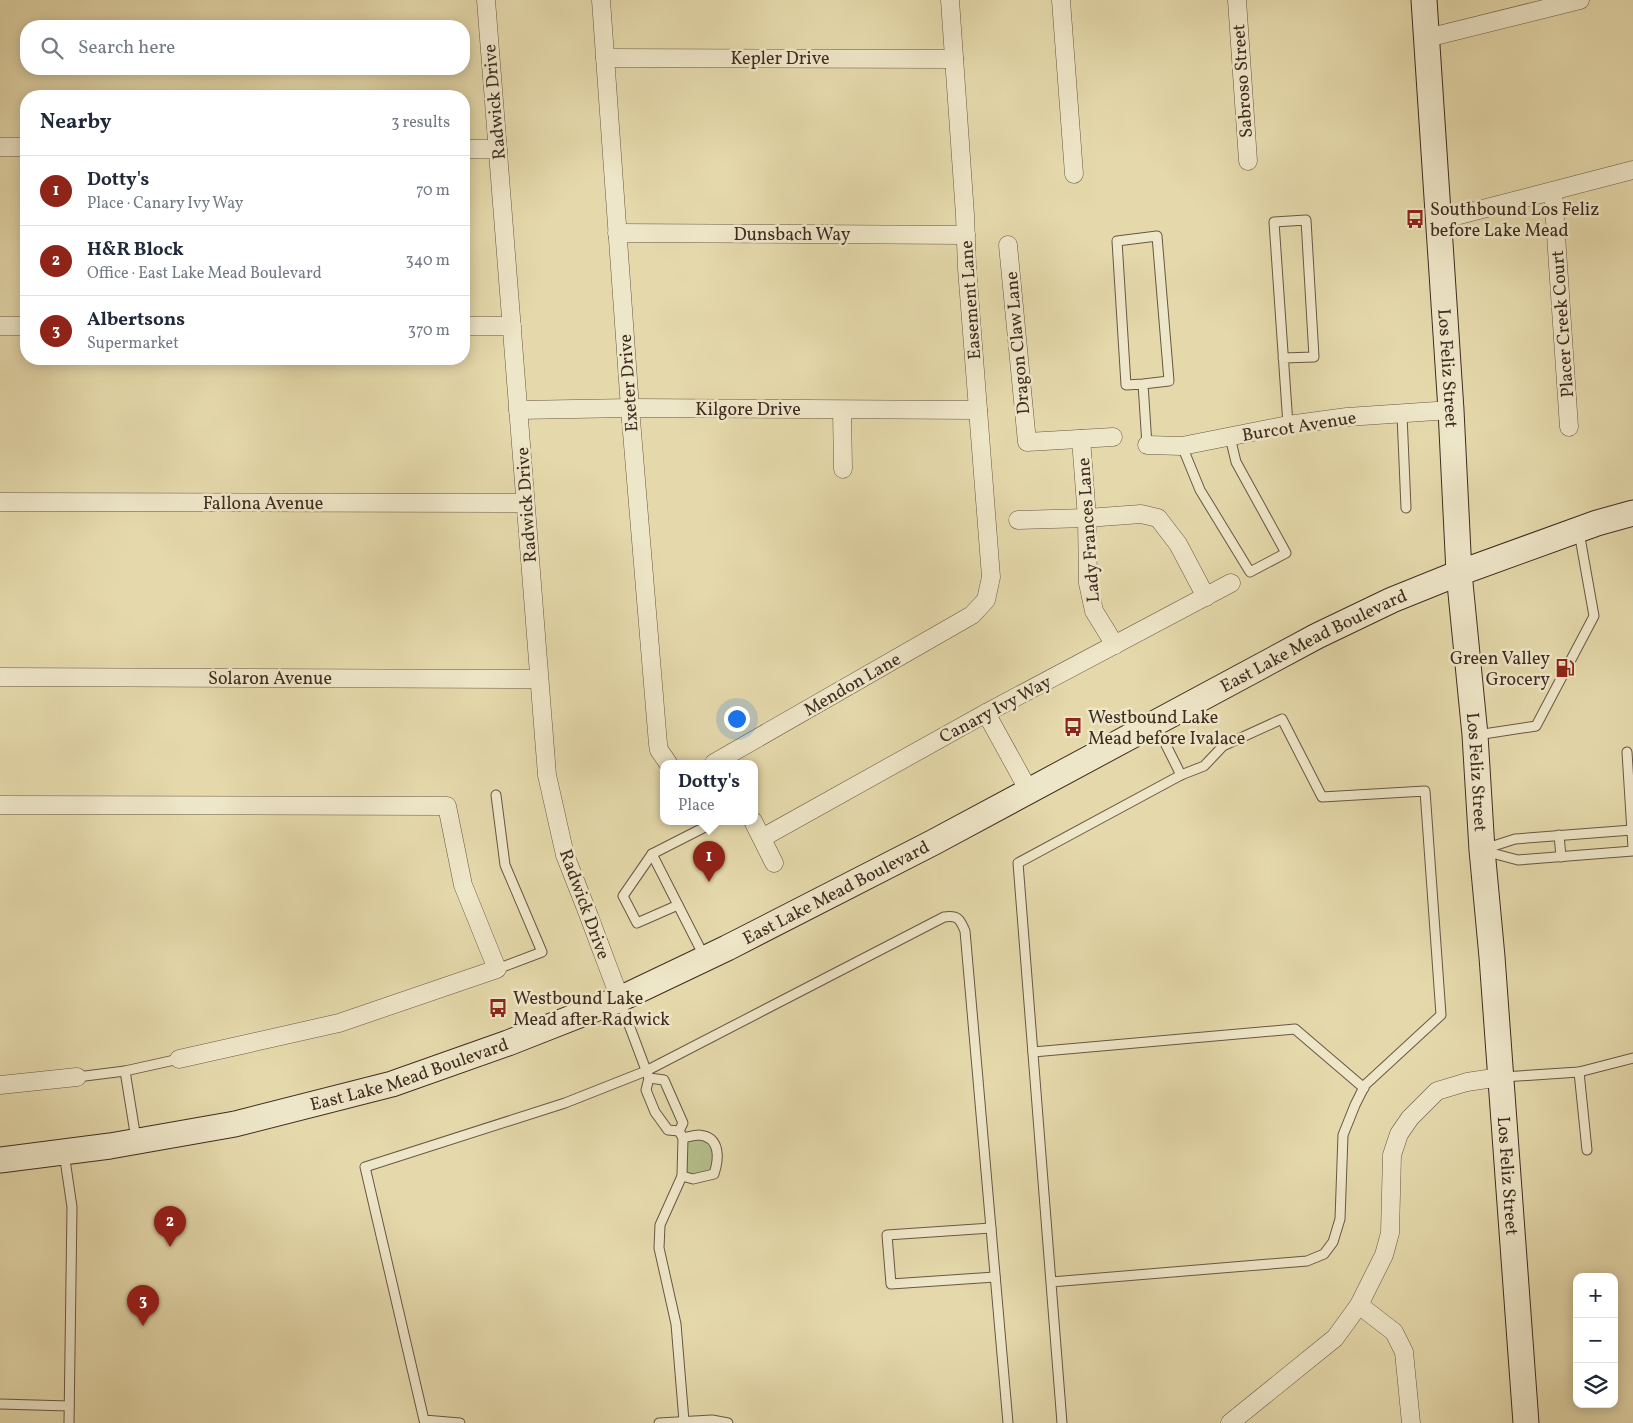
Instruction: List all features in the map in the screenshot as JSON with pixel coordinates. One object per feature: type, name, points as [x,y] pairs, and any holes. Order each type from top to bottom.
[{"type":"main road","name":"Los Feliz Street","points":[[1424,0],[1440,220],[1459,573],[1475,735],[1482,850],[1492,957],[1526,1423]]},
{"type":"main road","name":"East Lake Mead Boulevard","points":[[0,1160],[137,1142],[235,1124],[392,1084],[508,1043],[620,999],[706,958],[934,842],[1317,636],[1392,600],[1579,529],[1633,513]]},
{"type":"street","name":"Radwick Drive","points":[[486,0],[547,775],[564,855],[588,911],[620,999]]},
{"type":"street","name":"Exeter Drive","points":[[601,0],[630,408],[659,750],[666,760]]},
{"type":"street","name":"Easement Lane","points":[[950,0],[978,410],[992,577],[986,600]]},
{"type":"street","points":[[1061,0],[1074,174]]},
{"type":"street","name":"Sabroso Street","points":[[1237,0],[1248,161]]},
{"type":"street","points":[[1426,38],[1580,0]]},
{"type":"street","name":"Kepler Drive","points":[[606,58],[954,59]]},
{"type":"street","points":[[0,147],[20,147]]},
{"type":"street","points":[[470,148],[498,149]]},
{"type":"street","points":[[1440,220],[1633,170]]},
{"type":"street","name":"Placer Creek Court","points":[[1553,191],[1570,427]]},
{"type":"street","name":"Dunsbach Way","points":[[617,233],[966,235]]},
{"type":"street","name":"Dragon Claw Lane","points":[[1008,245],[1027,442],[1081,438]]},
{"type":"street","points":[[0,326],[20,326]]},
{"type":"street","points":[[470,326],[512,326]]},
{"type":"street","name":"Kilgore Drive","points":[[518,410],[630,408],[978,410]]},
{"type":"street","points":[[842,410],[843,469]]},
{"type":"street","name":"Burcot Avenue","points":[[1147,445],[1182,446],[1288,425],[1347,417],[1402,415],[1451,410]]},
{"type":"street","points":[[1081,438],[1112,436]]},
{"type":"street","name":"Lady Frances Lane","points":[[1081,438],[1087,518],[1088,583],[1094,611],[1115,645]]},
{"type":"street","name":"Fallona Avenue","points":[[0,502],[525,503]]},
{"type":"street","points":[[1018,520],[1141,514],[1158,518],[1178,544],[1206,597]]},
{"type":"street","name":"Canary Ivy Way","points":[[762,838],[986,713],[1231,583]]},
{"type":"street","name":"Mendon Lane","points":[[719,760],[972,615],[986,600]]},
{"type":"street","name":"Solaron Avenue","points":[[0,677],[539,680]]},
{"type":"street","points":[[986,713],[1028,791]]},
{"type":"street","points":[[0,806],[447,806],[463,886],[497,969],[339,1022],[178,1059]]},
{"type":"street","points":[[755,825],[774,863]]},
{"type":"street","points":[[0,1086],[77,1077]]},
{"type":"street","points":[[1230,1423],[1335,1338],[1359,1305],[1384,1255],[1390,1233],[1392,1155],[1399,1134],[1410,1118],[1437,1091],[1467,1082],[1500,1077]]},
{"type":"street","points":[[1359,1305],[1394,1332],[1404,1352],[1412,1423]]},
{"type":"lane","points":[[1283,358],[1314,357],[1306,220],[1274,222],[1283,358],[1288,425]]},
{"type":"lane","points":[[1157,236],[1169,381],[1143,384],[1126,385],[1117,241],[1157,236]]},
{"type":"lane","points":[[1143,384],[1147,445]]},
{"type":"lane","points":[[1402,415],[1406,508]]},
{"type":"lane","points":[[1182,446],[1200,490],[1250,572],[1286,553],[1236,462],[1230,437]]},
{"type":"lane","points":[[1475,735],[1536,726],[1594,616],[1579,529]]},
{"type":"lane","points":[[1051,1282],[1307,1261],[1324,1254],[1333,1242],[1340,1219],[1343,1135],[1354,1105],[1364,1088],[1441,1015],[1425,791],[1322,797],[1282,718],[1223,746],[1204,766],[1181,775],[1018,863],[1062,1423]]},
{"type":"lane","points":[[1155,723],[1181,775]]},
{"type":"lane","points":[[1482,850],[1518,860],[1633,849],[1627,752]]},
{"type":"lane","points":[[496,795],[505,865],[542,952],[497,969]]},
{"type":"lane","points":[[678,905],[637,923],[623,896],[652,854],[705,827]]},
{"type":"lane","points":[[1482,850],[1516,839],[1632,830]]},
{"type":"lane","points":[[1559,835],[1561,857]]},
{"type":"lane","points":[[652,854],[706,958]]},
{"type":"lane","points":[[460,1423],[424,1420],[365,1167],[648,1075],[944,917],[953,916],[960,920],[965,931],[1008,1423]]},
{"type":"lane","points":[[620,999],[648,1075],[646,1090],[655,1112],[668,1130],[681,1135],[700,1135],[712,1140],[717,1148],[718,1162],[714,1174],[693,1180],[682,1176]]},
{"type":"lane","points":[[1033,1052],[1294,1029],[1364,1088]]},
{"type":"lane","points":[[1500,1077],[1579,1072],[1633,1058]]},
{"type":"lane","points":[[77,1077],[125,1071],[178,1059]]},
{"type":"lane","points":[[125,1071],[137,1142]]},
{"type":"lane","points":[[1579,1072],[1587,1150]]},
{"type":"lane","points":[[648,1075],[664,1080],[683,1123],[681,1135],[682,1176],[660,1225],[660,1248],[676,1324],[684,1421]]},
{"type":"lane","points":[[64,1153],[72,1206],[69,1423]]},
{"type":"lane","points":[[991,1228],[887,1235],[891,1284],[995,1277]]},
{"type":"lane","points":[[0,1404],[69,1406]]},
{"type":"lane","points":[[659,1423],[712,1420],[728,1423]]},
{"type":"green space","points":[[700,1135],[717,1148],[714,1174],[682,1176],[683,1138]]},
{"type":"place","name":"Southbound Los Feliz before Lake Mead","points":[[1415,219]]},
{"type":"place","name":"Green Valley Grocery","points":[[1565,668]]},
{"type":"place","name":"Westbound Lake Mead before Ivalace","points":[[1073,727]]},
{"type":"place","name":"Dotty's","points":[[709,882]]},
{"type":"place","name":"Westbound Lake Mead after Radwick","points":[[498,1008]]},
{"type":"place","name":"H&R Block","points":[[170,1247]]},
{"type":"place","name":"Albertsons","points":[[143,1326]]}]
